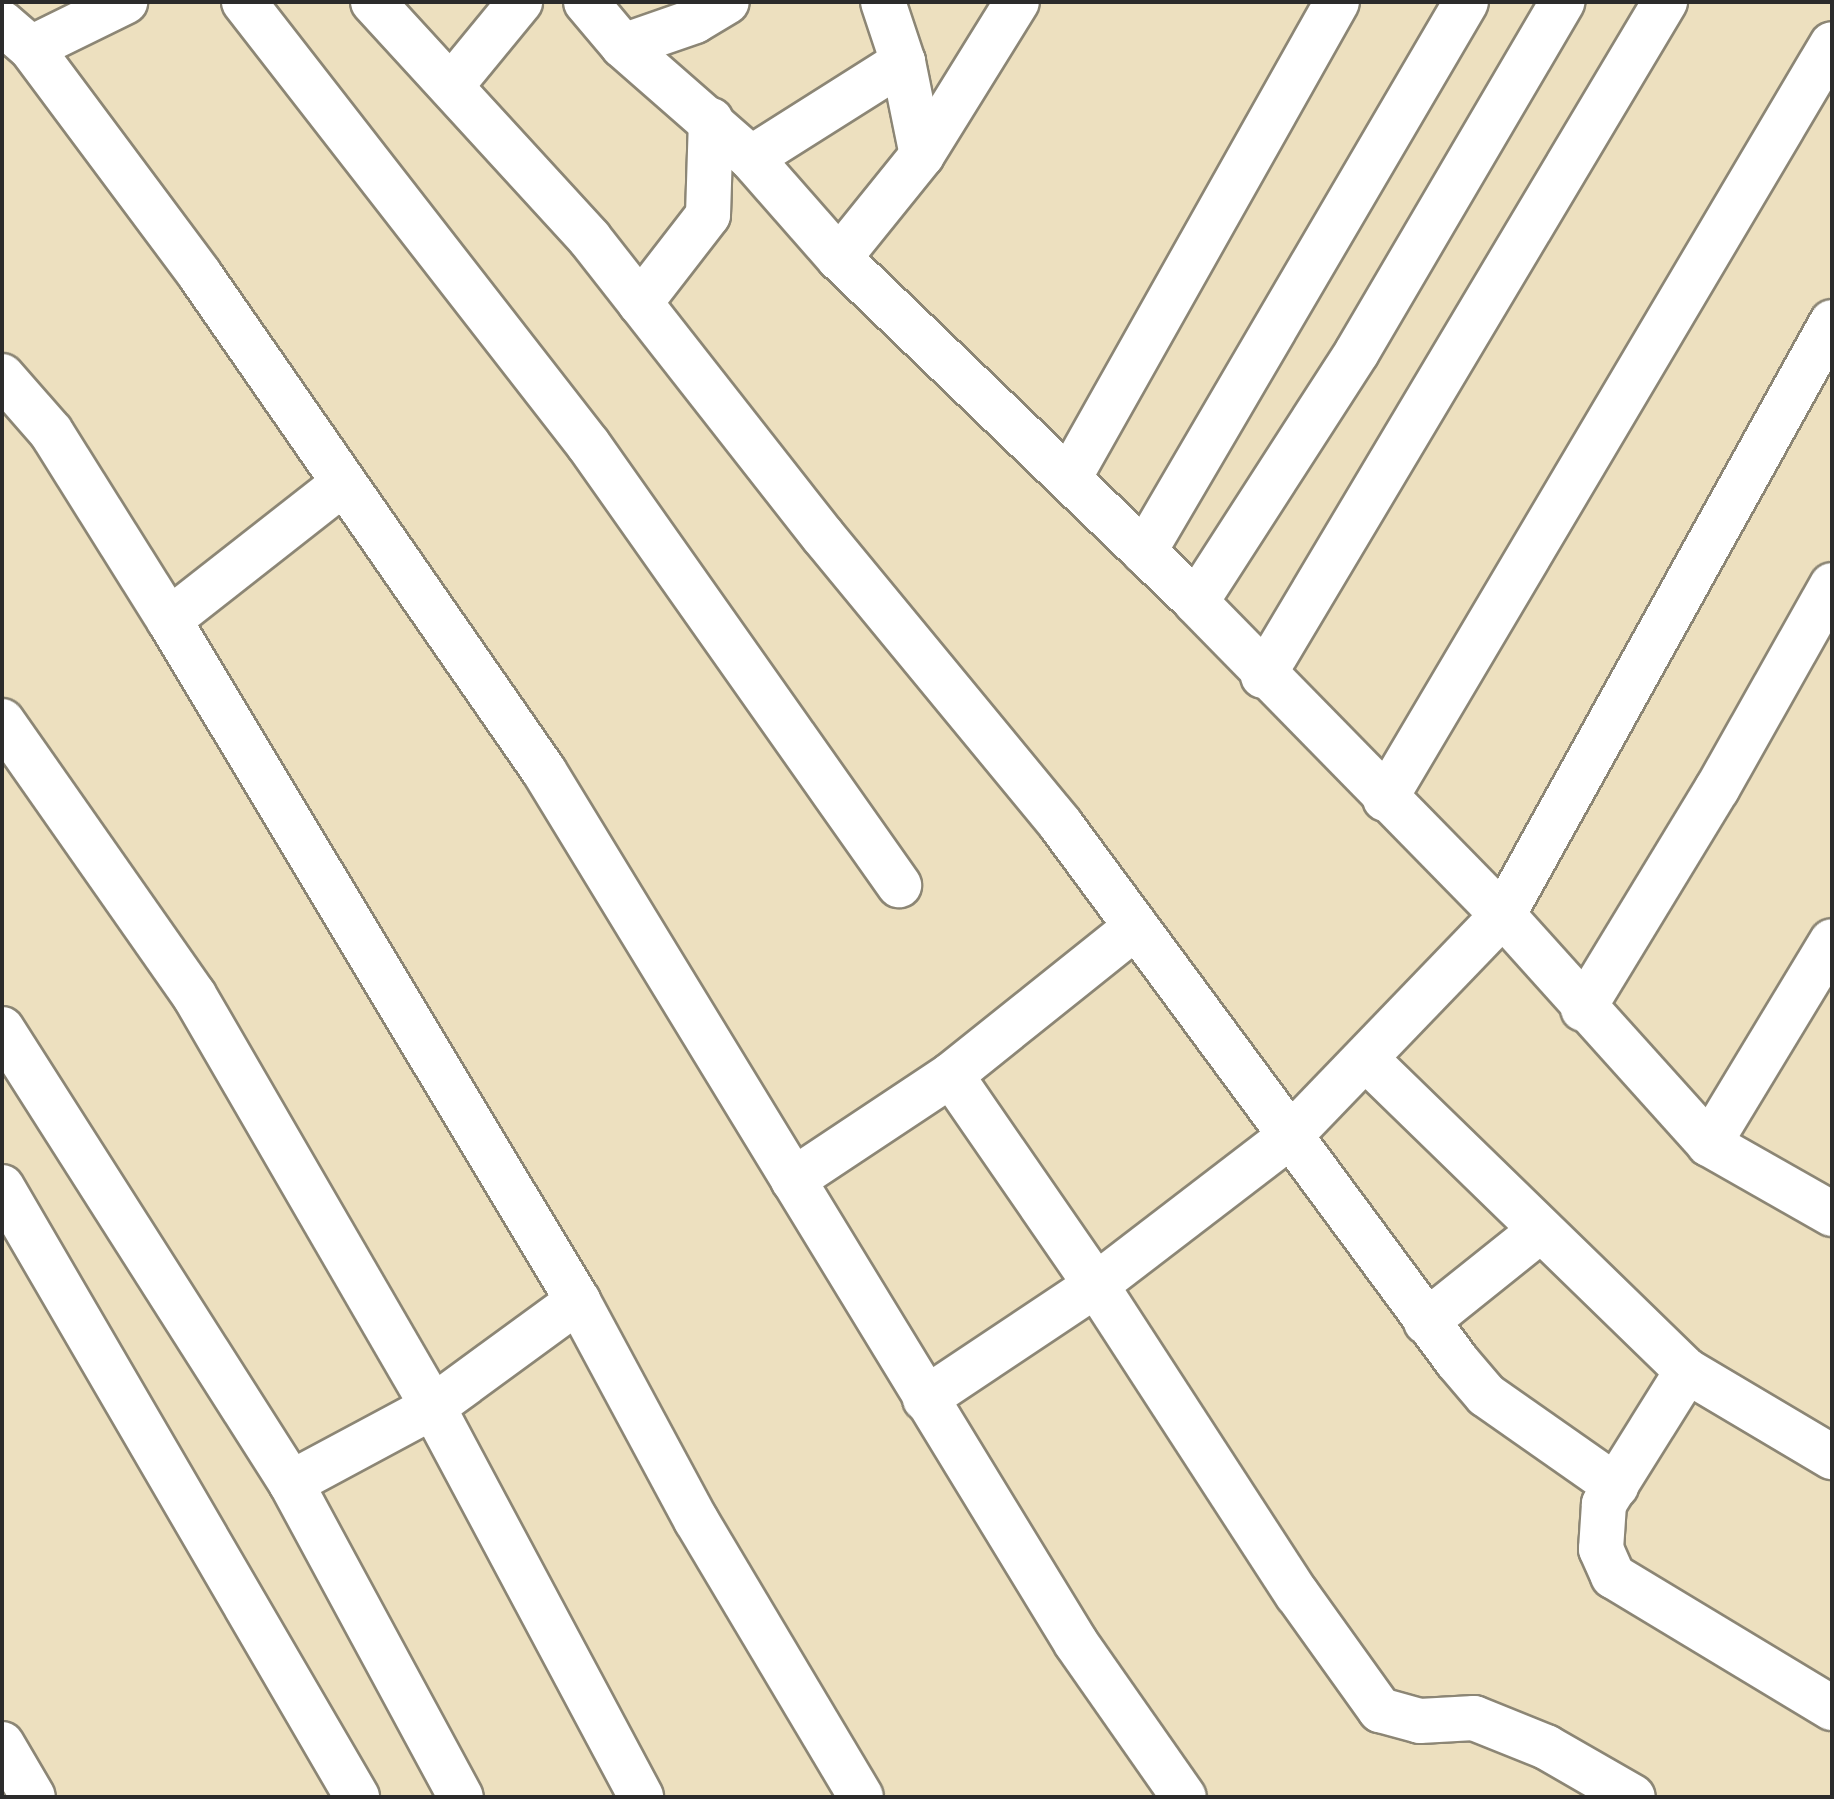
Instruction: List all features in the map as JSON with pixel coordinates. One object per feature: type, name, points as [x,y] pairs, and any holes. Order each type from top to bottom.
[{"type":"street","points":[[125,2],[16,35],[200,275],[341,485],[544,771],[1076,1643],[1184,1797]]},
{"type":"street","points":[[244,2],[588,444],[899,885]]},
{"type":"street","points":[[373,2],[590,239],[1061,825],[1426,1322],[1486,1395],[1616,1486]]},
{"type":"street","points":[[451,86],[520,2]]},
{"type":"street","points":[[586,2],[623,46],[751,158],[839,258],[1196,602],[1263,676],[1503,915],[1583,1009],[1709,1144],[1832,1214]]},
{"type":"street","points":[[883,2],[903,62],[922,155]]},
{"type":"street","points":[[839,258],[922,155],[1017,2]]},
{"type":"street","points":[[1069,478],[1337,2]]},
{"type":"street","points":[[1144,552],[1466,2]]},
{"type":"street","points":[[1196,602],[1357,352],[1562,2]]},
{"type":"street","points":[[1263,676],[1665,2]]},
{"type":"street","points":[[623,46],[702,8]]},
{"type":"street","points":[[1385,799],[1832,44]]},
{"type":"street","points":[[751,158],[903,62]]},
{"type":"street","points":[[640,303],[708,215],[711,120]]},
{"type":"street","points":[[925,1399],[1096,1285],[1289,1137],[1368,1061],[1503,915],[1832,322]]},
{"type":"street","points":[[2,376],[51,432],[169,620],[578,1301],[696,1520],[861,1797]]},
{"type":"street","points":[[169,620],[341,485]]},
{"type":"street","points":[[1583,1009],[1717,789],[1832,585]]},
{"type":"street","points":[[2,721],[194,995],[433,1407],[641,1797]]},
{"type":"street","points":[[793,1180],[951,1075],[1136,927]]},
{"type":"street","points":[[1709,1144],[1832,941]]},
{"type":"street","points":[[2,1029],[291,1483],[461,1797]]},
{"type":"street","points":[[1368,1061],[1687,1371],[1832,1457]]},
{"type":"street","points":[[951,1075],[1096,1285],[1297,1594],[1380,1710],[1420,1721],[1474,1718],[1546,1747],[1633,1797]]},
{"type":"street","points":[[2,1187],[357,1797]]},
{"type":"street","points":[[1426,1322],[1541,1230]]},
{"type":"street","points":[[291,1483],[433,1407],[578,1301]]},
{"type":"street","points":[[1687,1371],[1604,1504],[1601,1549],[1613,1576],[1832,1708]]},
{"type":"street","points":[[2,1744],[33,1797]]}]
